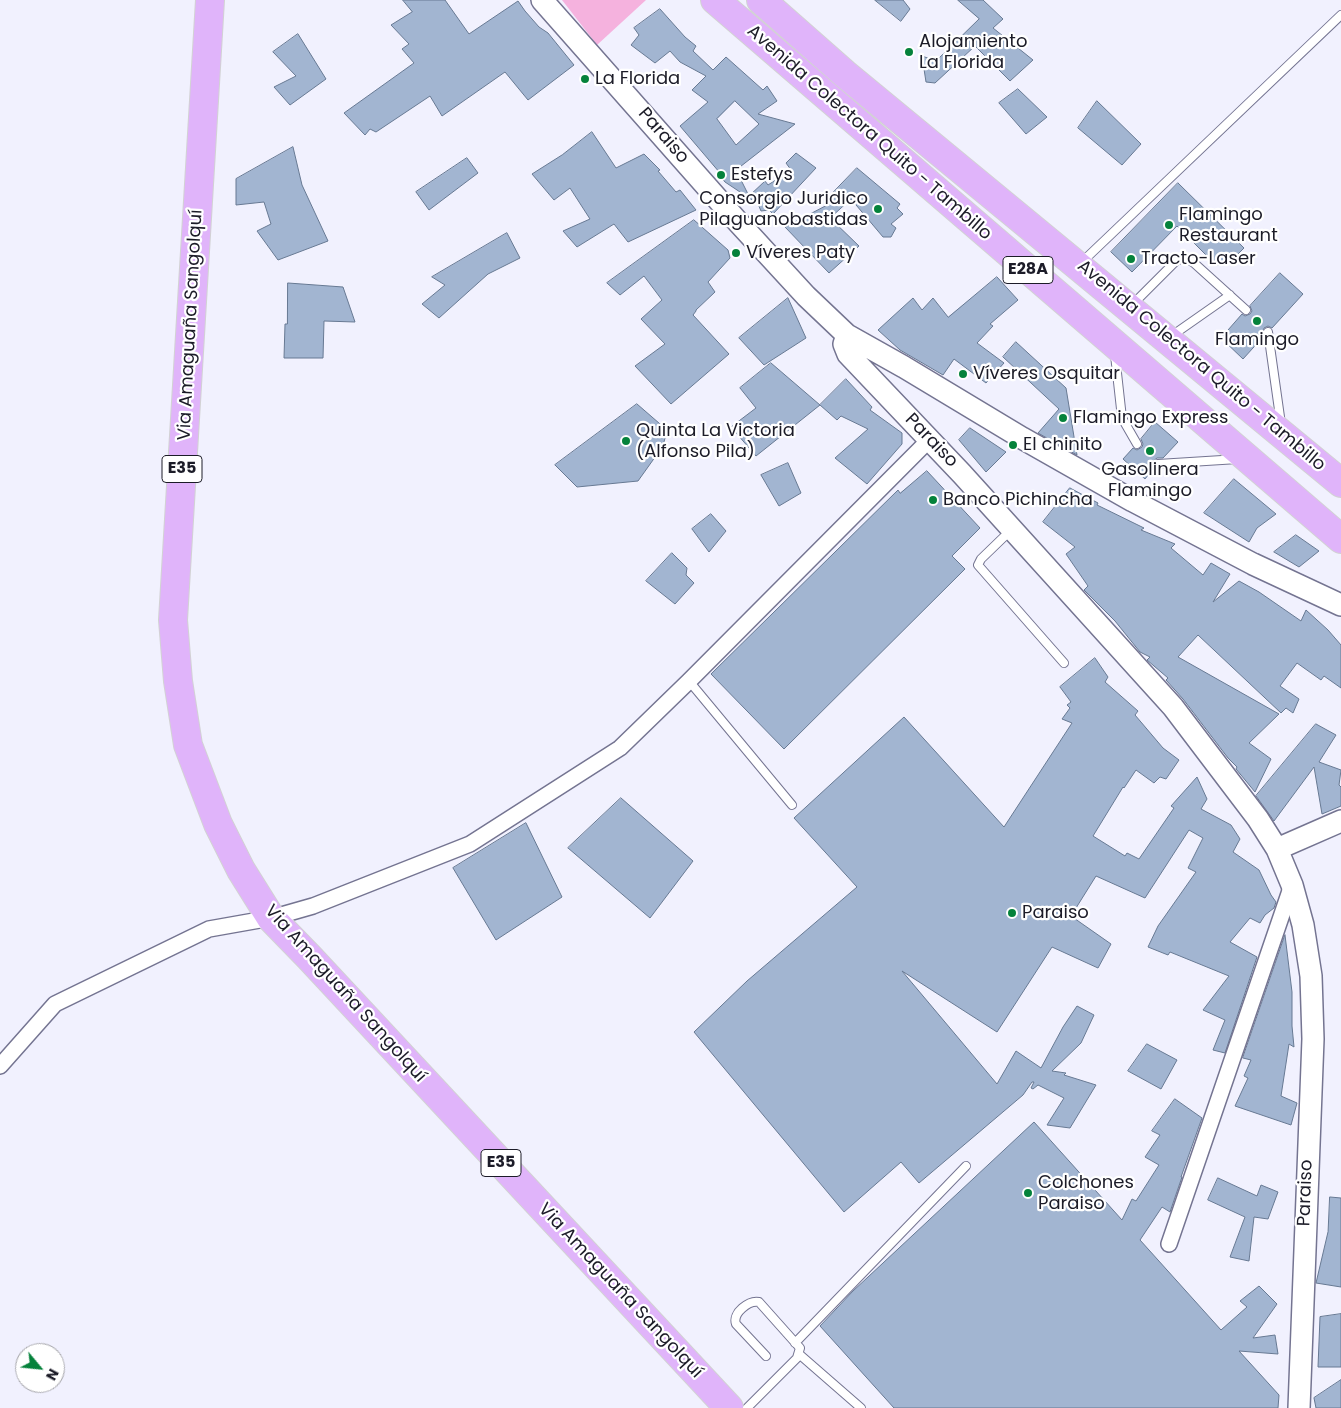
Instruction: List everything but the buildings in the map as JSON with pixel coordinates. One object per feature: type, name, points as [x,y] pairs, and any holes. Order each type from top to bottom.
[{"type":"highway","name":"Via Amaguaña Sangolquí","points":[[210,0],[173,620],[178,681],[188,745],[222,832],[241,870],[271,918],[309,956],[729,1408]]},
{"type":"highway","name":"Avenida Colectora Quito - Tambillo","points":[[715,0],[1341,539]]},
{"type":"highway","name":"Avenida Colectora Quito - Tambillo","points":[[760,0],[845,74],[1079,265],[1341,483]]},
{"type":"street","name":"Paraiso","points":[[542,0],[738,222],[806,296],[847,335],[1133,501],[1253,564],[1341,605]]},
{"type":"street","name":"Paraiso","points":[[847,335],[844,344],[848,354],[962,474],[1173,707],[1258,818],[1277,849],[1292,885],[1303,925],[1311,976],[1314,1039],[1299,1408]]},
{"type":"street","points":[[0,1066],[56,1004],[209,930],[271,918],[313,906],[470,844],[620,748],[929,440]]},
{"type":"street","points":[[1277,849],[1341,821]]},
{"type":"street","points":[[1169,1244],[1292,885]]},
{"type":"lane","points":[[1079,265],[1341,15]]},
{"type":"lane","points":[[1129,308],[1177,260],[1186,258],[1246,310]]},
{"type":"lane","points":[[1167,339],[1230,295]]},
{"type":"lane","points":[[1268,332],[1282,434]]},
{"type":"lane","points":[[1113,343],[1122,418],[1137,444]]},
{"type":"lane","points":[[1158,464],[1248,459]]},
{"type":"lane","points":[[1012,529],[981,558],[978,565],[1064,663]]},
{"type":"lane","points":[[689,681],[792,805]]},
{"type":"lane","points":[[795,1342],[966,1166]]},
{"type":"lane","points":[[747,1408],[797,1358],[800,1348],[759,1302],[753,1300],[748,1303],[734,1320],[766,1356]]},
{"type":"lane","points":[[799,1354],[861,1408]]},
{"type":"shaded area","points":[[562,0],[646,0],[597,45]]},
{"type":"place","name":"Alojamiento La Florida","points":[[909,52]]},
{"type":"place","name":"La Florida","points":[[585,79]]},
{"type":"place","name":"Estefys","points":[[721,175]]},
{"type":"place","name":"Consorgio Juridico Pilaguanobastidas","points":[[878,209]]},
{"type":"place","name":"Flamingo Restaurant","points":[[1169,225]]},
{"type":"place","name":"Víveres Paty","points":[[736,253]]},
{"type":"place","name":"Tracto-Laser","points":[[1131,259]]},
{"type":"place","name":"Flamingo","points":[[1257,321]]},
{"type":"place","name":"Víveres Osquitar","points":[[963,374]]},
{"type":"place","name":"Flamingo Express","points":[[1063,418]]},
{"type":"place","name":"Quinta La Victoria (Alfonso Pila)","points":[[626,441]]},
{"type":"place","name":"El chinito","points":[[1013,445]]},
{"type":"place","name":"Gasolinera Flamingo","points":[[1150,451]]},
{"type":"place","name":"Banco Pichincha","points":[[933,500]]},
{"type":"place","name":"Paraiso","points":[[1012,913]]},
{"type":"place","name":"Colchones Paraiso","points":[[1028,1193]]}]
